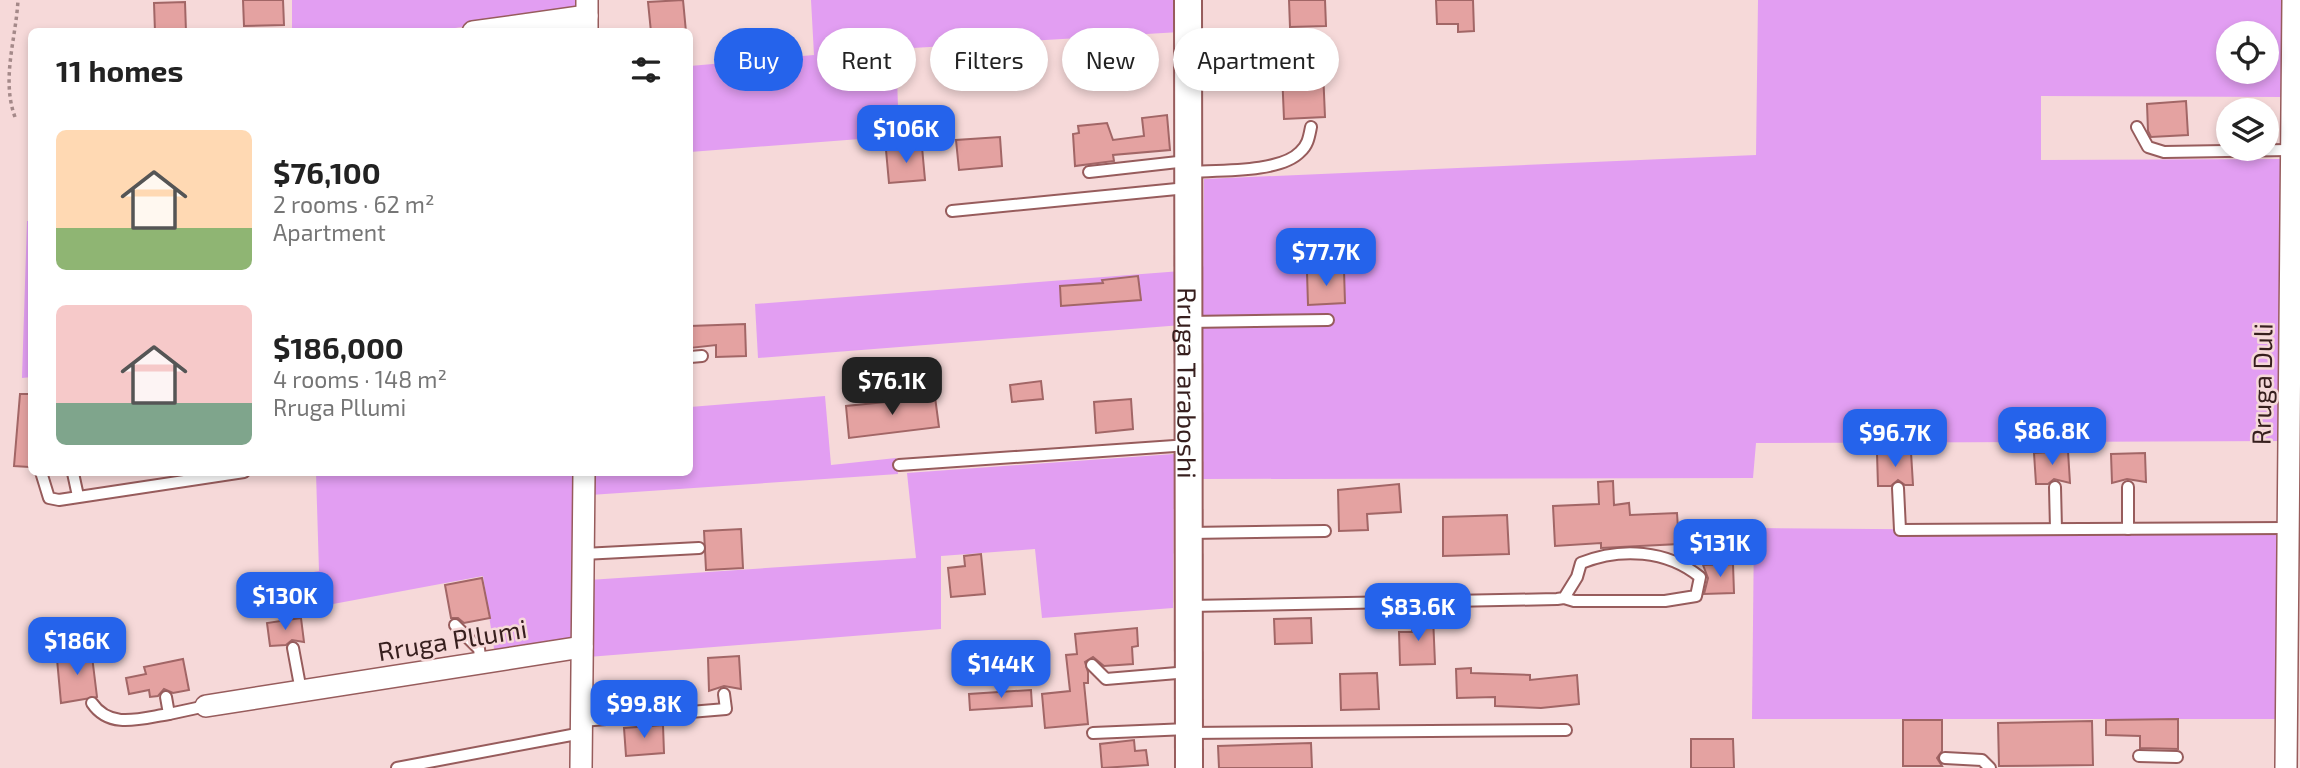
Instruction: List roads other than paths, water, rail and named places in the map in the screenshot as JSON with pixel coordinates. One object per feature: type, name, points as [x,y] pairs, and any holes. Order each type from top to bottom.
[{"type":"street","name":"Rruga Taraboshi","points":[[1188,0],[1188,28]]},
{"type":"street","name":"Rruga Duli","points":[[2286,768],[2293,0]]},
{"type":"street","points":[[502,28],[587,16]]},
{"type":"street","name":"Rruga Taraboshi","points":[[1188,91],[1189,768]]},
{"type":"street","points":[[581,768],[584,476]]},
{"type":"street","name":"Rruga Pllumi","points":[[206,706],[582,647]]},
{"type":"lane","points":[[1088,172],[1188,173],[1248,169],[1280,163],[1298,155],[1307,144],[1311,127]]},
{"type":"lane","points":[[2137,127],[2148,147],[2164,152],[2292,150]]},
{"type":"lane","points":[[953,211],[1188,173]]},
{"type":"lane","points":[[1188,322],[1328,320]]},
{"type":"lane","points":[[693,357],[702,356]]},
{"type":"lane","points":[[899,465],[1189,445]]},
{"type":"lane","points":[[42,476],[49,498],[216,476]]},
{"type":"lane","points":[[75,476],[78,496]]},
{"type":"lane","points":[[2055,487],[2056,529]]},
{"type":"lane","points":[[2128,487],[2128,529]]},
{"type":"lane","points":[[1898,488],[1900,530],[2288,528]]},
{"type":"lane","points":[[1189,533],[1325,531]]},
{"type":"lane","points":[[583,554],[699,548]]},
{"type":"lane","points":[[1189,606],[1564,598],[1574,601],[1665,601],[1696,596],[1700,578],[1681,562],[1644,554],[1604,554],[1581,563],[1577,578],[1564,598]]},
{"type":"lane","points":[[454,625],[479,649],[481,663]]},
{"type":"lane","points":[[293,648],[302,691]]},
{"type":"lane","points":[[1092,666],[1106,679],[1189,672]]},
{"type":"lane","points":[[397,768],[582,727],[726,709],[724,694]]},
{"type":"lane","points":[[166,697],[170,714]]},
{"type":"lane","points":[[92,703],[99,714],[117,720],[170,714],[206,706]]},
{"type":"lane","points":[[1093,733],[1566,730]]},
{"type":"lane","points":[[2139,757],[2157,762],[2177,757]]},
{"type":"lane","points":[[1945,758],[1982,760],[1990,768]]}]
